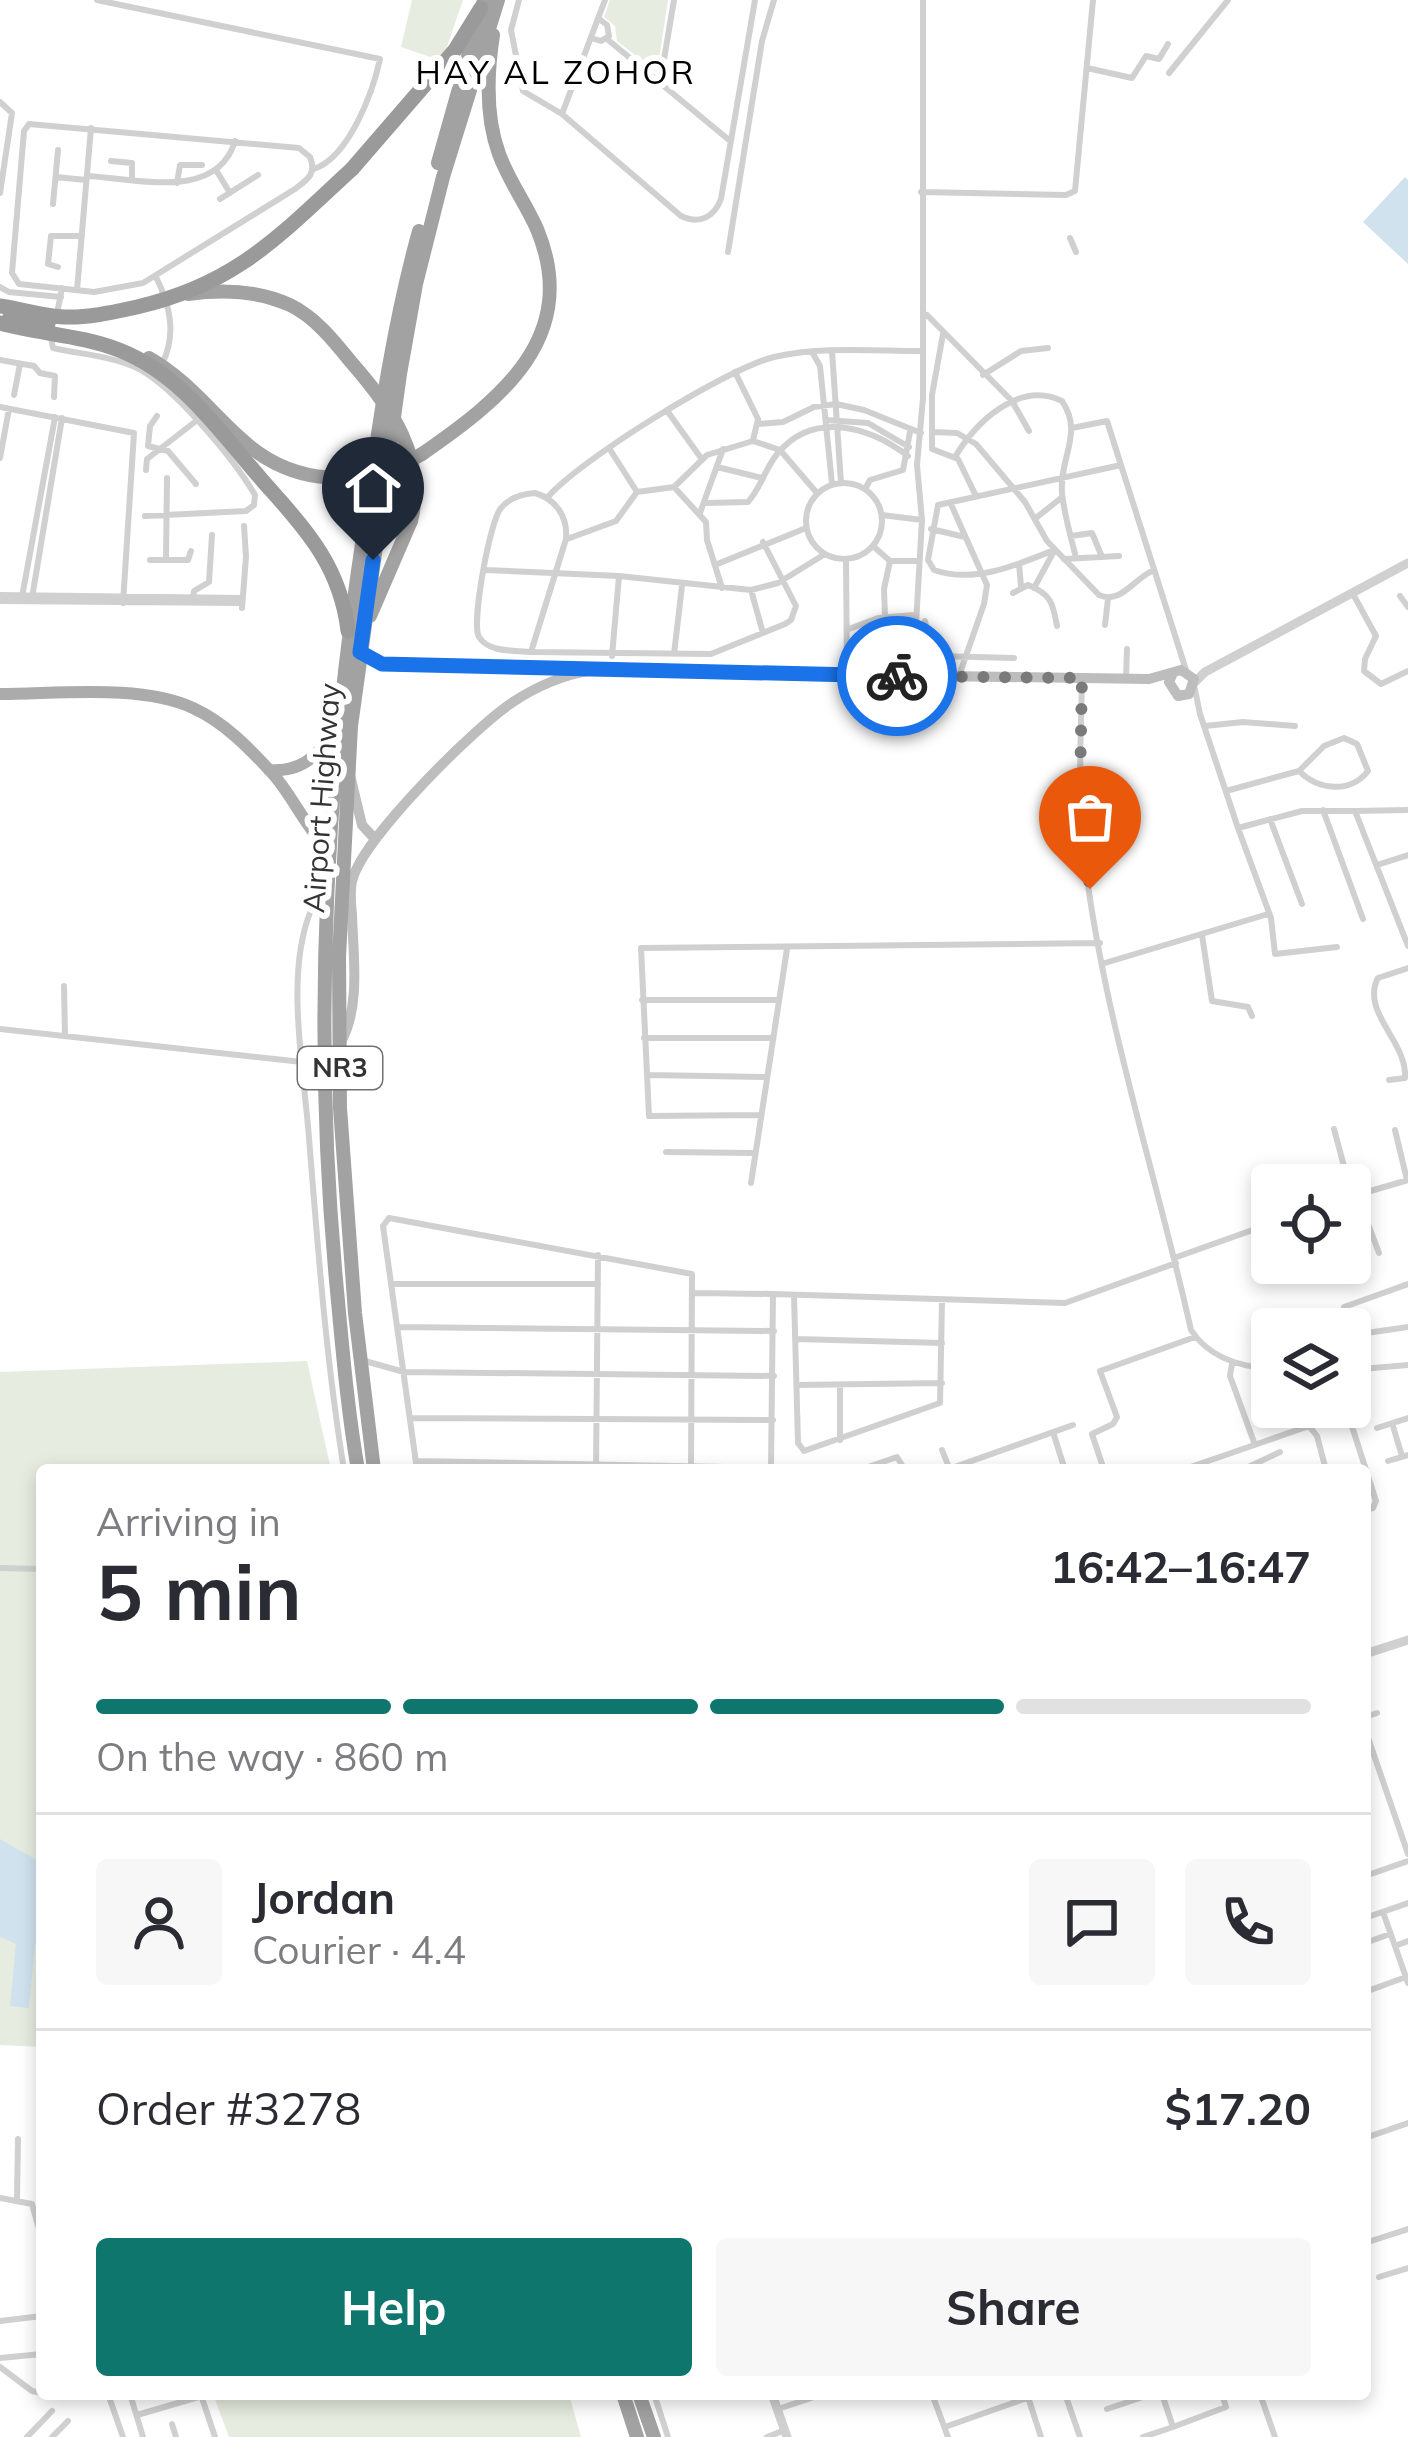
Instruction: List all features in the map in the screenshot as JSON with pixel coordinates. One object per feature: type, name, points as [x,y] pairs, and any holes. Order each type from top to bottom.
[{"type":"highway","points":[[0,306],[56,320],[147,356],[177,375],[249,447],[282,467],[321,478],[359,478],[400,467],[472,418],[524,369],[543,331],[549,284],[541,240],[499,154],[491,122],[489,58],[498,0]]},
{"type":"highway","name":"Airport Highway","points":[[357,1464],[327,1166],[327,846],[340,718],[416,284],[443,177],[498,0]]},
{"type":"highway","points":[[177,296],[246,263],[352,169],[455,50],[483,4]]},
{"type":"highway","name":"Airport Highway","points":[[373,1464],[346,1205],[339,1046],[348,770],[360,652],[356,631],[381,404],[403,290],[483,4]]},
{"type":"highway","points":[[0,321],[56,320],[177,296],[231,291],[268,297],[307,314],[385,400],[404,433],[415,484],[411,521],[356,631]]},
{"type":"highway","points":[[0,321],[112,347],[160,370],[177,384],[314,538],[332,567],[356,631]]},
{"type":"highway","points":[[624,2400],[637,2437]]},
{"type":"highway","points":[[641,2400],[654,2437]]},
{"type":"main road","points":[[339,1046],[349,1022],[353,986],[351,882],[374,838],[510,704],[586,671],[1186,677]]},
{"type":"main road","points":[[1149,679],[1175,693],[1189,694],[1186,677]]},
{"type":"main road","points":[[1175,693],[1169,682],[1186,677]]},
{"type":"main road","points":[[0,694],[165,698],[216,721],[269,770],[295,800],[314,835],[327,846]]},
{"type":"main road","points":[[269,770],[292,769],[313,758],[340,718]]},
{"type":"main road","points":[[348,770],[362,825],[374,838]]},
{"type":"street","points":[[0,287],[9,292],[127,288],[156,277],[309,178],[313,169],[329,160],[366,108],[380,59],[97,0]]},
{"type":"street","points":[[518,0],[511,30],[521,86],[531,98],[562,114],[681,216],[693,220],[707,218],[717,209],[755,0]]},
{"type":"street","points":[[562,114],[604,0]]},
{"type":"street","points":[[660,83],[674,0]]},
{"type":"street","points":[[728,252],[762,41],[774,0]]},
{"type":"street","points":[[923,0],[917,471],[928,560],[934,570],[956,576],[984,573],[1054,550]]},
{"type":"street","points":[[921,192],[1073,193],[1093,0]]},
{"type":"street","points":[[1169,73],[1228,0]]},
{"type":"street","points":[[598,18],[609,29],[607,40]]},
{"type":"street","points":[[591,38],[607,40],[730,141]]},
{"type":"street","points":[[1087,68],[1132,78],[1147,56],[1159,59],[1168,44]]},
{"type":"street","points":[[0,102],[10,108],[12,118],[0,193]]},
{"type":"street","points":[[62,292],[19,284],[12,278],[24,131],[32,123],[299,148],[310,157],[313,169]]},
{"type":"street","points":[[77,290],[91,128]]},
{"type":"street","points":[[56,177],[194,180],[229,157],[235,141]]},
{"type":"street","points":[[53,204],[58,150]]},
{"type":"street","points":[[111,161],[132,164],[132,178]]},
{"type":"street","points":[[177,183],[180,165],[202,165]]},
{"type":"street","points":[[216,169],[230,193]]},
{"type":"street","points":[[220,199],[258,175]]},
{"type":"street","points":[[58,267],[47,264],[50,236],[82,236]]},
{"type":"street","points":[[1070,238],[1076,252]]},
{"type":"street","points":[[154,378],[166,358],[171,327],[168,304],[156,277]]},
{"type":"street","points":[[62,292],[53,348],[127,364],[154,378],[254,490],[256,500],[241,512],[145,517]]},
{"type":"street","points":[[928,314],[1012,401],[1029,431]]},
{"type":"street","points":[[943,334],[932,395],[933,451],[955,457],[976,496]]},
{"type":"street","points":[[982,375],[1021,351],[1048,348]]},
{"type":"street","points":[[548,498],[565,479],[610,448],[735,372],[769,358],[832,351],[921,351]]},
{"type":"street","points":[[832,351],[837,484]]},
{"type":"street","points":[[812,352],[820,366],[837,484]]},
{"type":"street","points":[[0,361],[36,366],[40,374],[55,376],[54,397]]},
{"type":"street","points":[[14,395],[20,364]]},
{"type":"street","points":[[735,372],[758,424],[753,441]]},
{"type":"street","points":[[955,457],[967,437],[1012,401],[1054,397],[1066,407],[1072,428],[1062,497],[1076,558]]},
{"type":"street","points":[[758,424],[789,420],[836,404],[921,433]]},
{"type":"street","points":[[0,458],[2,409],[130,430],[135,435],[123,600]]},
{"type":"street","points":[[668,412],[701,459]]},
{"type":"street","points":[[157,416],[148,446],[162,448],[196,484]]},
{"type":"street","points":[[27,598],[58,418]]},
{"type":"street","points":[[789,420],[794,438]]},
{"type":"street","points":[[146,470],[147,459],[196,421]]},
{"type":"street","points":[[1072,428],[1107,421],[1186,677],[1268,914],[1276,956],[1337,947]]},
{"type":"street","points":[[706,503],[748,502],[779,450],[827,424],[887,435],[909,451]]},
{"type":"street","points":[[865,489],[870,480],[900,473],[910,432]]},
{"type":"street","points":[[932,433],[967,437],[1014,488],[1054,550],[1108,599],[1154,570]]},
{"type":"street","points":[[566,539],[616,521],[637,492],[674,487],[701,459],[724,447],[753,441],[779,450],[817,493]]},
{"type":"street","points":[[700,513],[724,447]]},
{"type":"street","points":[[610,448],[637,492]]},
{"type":"street","points":[[913,676],[919,561],[925,525],[936,507],[1120,465]]},
{"type":"street","points":[[717,467],[762,478]]},
{"type":"street","points":[[166,478],[166,560]]},
{"type":"street","points":[[837,484],[865,489],[882,515],[873,546],[846,559],[825,554],[812,543],[806,527],[806,512],[817,493],[837,484]]},
{"type":"street","points":[[674,487],[700,513],[722,588]]},
{"type":"street","points":[[531,652],[566,539],[561,513],[548,498],[526,494],[498,511],[474,622],[478,636],[495,649],[531,652],[590,656],[719,653],[795,614],[794,599],[763,542]]},
{"type":"street","points":[[1036,518],[1062,497]]},
{"type":"street","points":[[950,502],[984,573],[986,595],[959,677]]},
{"type":"street","points":[[882,515],[967,537]]},
{"type":"street","points":[[0,598],[242,603],[247,557],[244,526]]},
{"type":"street","points":[[715,565],[806,527]]},
{"type":"street","points":[[1071,536],[1093,532],[1102,557]]},
{"type":"street","points":[[193,600],[194,591],[209,582],[212,535]]},
{"type":"street","points":[[873,546],[890,561],[919,561]]},
{"type":"street","points":[[1034,588],[1054,550]]},
{"type":"street","points":[[150,560],[188,560],[191,551]]},
{"type":"street","points":[[485,570],[619,576],[752,590],[783,580],[825,554]]},
{"type":"street","points":[[1064,559],[1119,556]]},
{"type":"street","points":[[846,559],[847,675]]},
{"type":"street","points":[[885,617],[890,561]]},
{"type":"street","points":[[1019,563],[1022,586]]},
{"type":"street","points":[[1186,677],[1205,672],[1408,563]]},
{"type":"street","points":[[612,656],[619,576]]},
{"type":"street","points":[[674,653],[682,586]]},
{"type":"street","points":[[1013,593],[1022,586],[1051,599],[1057,626]]},
{"type":"street","points":[[752,590],[763,634]]},
{"type":"street","points":[[1353,594],[1376,636],[1364,670],[1381,684],[1408,671]]},
{"type":"street","points":[[1400,596],[1408,607]]},
{"type":"street","points":[[1105,625],[1108,599]]},
{"type":"street","points":[[849,629],[885,617],[914,615]]},
{"type":"street","points":[[925,621],[934,655],[1014,658]]},
{"type":"street","points":[[1126,678],[1127,650]]},
{"type":"street","points":[[360,652],[387,665],[586,671],[590,656]]},
{"type":"street","points":[[873,658],[913,659]]},
{"type":"street","points":[[1082,678],[1084,847],[1104,963],[1175,1261],[1195,1337],[1232,1363],[1251,1365]]},
{"type":"street","points":[[1175,693],[1200,715]]},
{"type":"street","points":[[1204,726],[1243,722],[1295,726]]},
{"type":"street","points":[[1226,791],[1299,771],[1324,746],[1350,738],[1365,757],[1368,771],[1362,780],[1333,788],[1318,786],[1299,771]]},
{"type":"street","points":[[1238,828],[1323,810],[1408,810]]},
{"type":"street","points":[[1323,810],[1363,919]]},
{"type":"street","points":[[1355,811],[1408,946]]},
{"type":"street","points":[[1270,819],[1302,904]]},
{"type":"street","points":[[1377,865],[1408,855]]},
{"type":"street","points":[[324,907],[311,910],[300,965],[302,1062],[322,1316],[343,1464]]},
{"type":"street","points":[[1104,963],[1268,914]]},
{"type":"street","points":[[1202,935],[1212,1000],[1248,1006],[1252,1016]]},
{"type":"street","points":[[759,1115],[649,1116],[641,949],[1100,943]]},
{"type":"street","points":[[751,1183],[787,949]]},
{"type":"street","points":[[1389,1081],[1405,1078],[1406,1062],[1375,1000],[1374,986],[1378,978],[1408,968]]},
{"type":"street","points":[[64,986],[65,1037]]},
{"type":"street","points":[[642,1000],[779,1000]]},
{"type":"street","points":[[0,1029],[302,1062]]},
{"type":"street","points":[[644,1038],[772,1038]]},
{"type":"street","points":[[646,1075],[765,1077]]},
{"type":"street","points":[[1334,1129],[1344,1164]]},
{"type":"street","points":[[1371,1189],[1407,1180],[1395,1130]]},
{"type":"street","points":[[666,1152],[753,1153]]},
{"type":"street","points":[[417,1464],[383,1224],[389,1218],[691,1273],[692,1464]]},
{"type":"street","points":[[693,1293],[1064,1303],[1251,1231]]},
{"type":"street","points":[[1371,1235],[1379,1253]]},
{"type":"street","points":[[596,1464],[598,1255]]},
{"type":"street","points":[[392,1284],[598,1284]]},
{"type":"street","points":[[1347,1308],[1346,1304],[1408,1284]]},
{"type":"street","points":[[771,1464],[773,1294]]},
{"type":"street","points":[[794,1295],[799,1449],[811,1450],[940,1403],[942,1300]]},
{"type":"street","points":[[398,1327],[774,1331]]},
{"type":"street","points":[[1371,1332],[1408,1327]]},
{"type":"street","points":[[1102,1464],[1092,1434],[1117,1417],[1100,1371],[1195,1337]]},
{"type":"street","points":[[796,1339],[942,1343]]},
{"type":"street","points":[[359,1360],[404,1372],[774,1376]]},
{"type":"street","points":[[1232,1363],[1230,1376],[1255,1445]]},
{"type":"street","points":[[1371,1369],[1408,1365]]},
{"type":"street","points":[[797,1385],[942,1383]]},
{"type":"street","points":[[840,1385],[840,1439]]},
{"type":"street","points":[[411,1418],[773,1420]]},
{"type":"street","points":[[1376,1428],[1408,1418]]},
{"type":"street","points":[[1388,1461],[1405,1455],[1392,1423]]},
{"type":"street","points":[[963,1464],[1073,1425]]},
{"type":"street","points":[[1200,1464],[1303,1428]]},
{"type":"street","points":[[1311,1428],[1324,1464]]},
{"type":"street","points":[[1353,1428],[1364,1464]]},
{"type":"street","points":[[1052,1432],[1062,1464]]},
{"type":"street","points":[[942,1450],[947,1464]]},
{"type":"street","points":[[1255,1464],[1280,1452]]},
{"type":"street","points":[[863,1454],[867,1464]]},
{"type":"street","points":[[0,1568],[36,1568]]},
{"type":"street","points":[[1371,1652],[1408,1640]]},
{"type":"street","points":[[1371,1715],[1377,1713]]},
{"type":"street","points":[[1371,1745],[1405,1837],[1408,1858],[1371,1873]]},
{"type":"street","points":[[1371,1773],[1380,1770]]},
{"type":"street","points":[[1371,1916],[1408,1904]]},
{"type":"street","points":[[1371,1990],[1407,1980],[1383,1912]]},
{"type":"street","points":[[1371,1941],[1390,1934]]},
{"type":"street","points":[[1395,1946],[1408,1941]]},
{"type":"street","points":[[1371,2136],[1407,2126]]},
{"type":"street","points":[[16,2199],[18,2138]]},
{"type":"street","points":[[0,2198],[32,2204],[36,2211]]},
{"type":"street","points":[[1371,2241],[1408,2229]]},
{"type":"street","points":[[1379,2277],[1408,2268]]},
{"type":"street","points":[[0,2321],[36,2318]]},
{"type":"street","points":[[0,2358],[36,2355]]},
{"type":"street","points":[[0,2367],[36,2392]]},
{"type":"street","points":[[110,2400],[123,2437]]},
{"type":"street","points":[[132,2400],[143,2437]]},
{"type":"street","points":[[136,2415],[186,2400]]},
{"type":"street","points":[[203,2400],[214,2437]]},
{"type":"street","points":[[656,2400],[668,2437]]},
{"type":"street","points":[[767,2437],[786,2434],[774,2400]]},
{"type":"street","points":[[778,2409],[805,2400]]},
{"type":"street","points":[[934,2400],[948,2437]]},
{"type":"street","points":[[944,2427],[1020,2400]]},
{"type":"street","points":[[1029,2400],[1041,2437]]},
{"type":"street","points":[[1067,2400],[1079,2437]]},
{"type":"street","points":[[1107,2409],[1135,2400]]},
{"type":"street","points":[[1164,2400],[1173,2427]]},
{"type":"street","points":[[1143,2437],[1226,2407],[1224,2400]]},
{"type":"street","points":[[1262,2400],[1275,2437]]},
{"type":"street","points":[[27,2437],[52,2411]]},
{"type":"street","points":[[52,2437],[68,2421]]},
{"type":"street","points":[[172,2424],[176,2437]]},
{"type":"shaded area","points":[[412,0],[463,0],[442,61],[401,47]]},
{"type":"shaded area","points":[[610,0],[668,0],[657,72],[617,41],[615,26],[604,17]]},
{"type":"shaded area","points":[[307,1361],[330,1464],[36,1464],[36,2047],[0,2045],[0,1372]]},
{"type":"shaded area","points":[[215,2400],[571,2400],[581,2437],[229,2437]]},
{"type":"water","points":[[1405,177],[1408,180],[1408,264],[1363,222]]},
{"type":"water","points":[[0,1839],[36,1860],[36,1944],[29,2008],[10,2006],[16,1944],[0,1937]]},
{"type":"way so far","points":[[897,676],[1082,678],[1080,785],[1090,889]]},
{"type":"district","name":"HAY AL ZOHOR","points":[[556,72]]},
{"type":"route","points":[[373,560],[360,652],[382,664],[897,676]]}]
